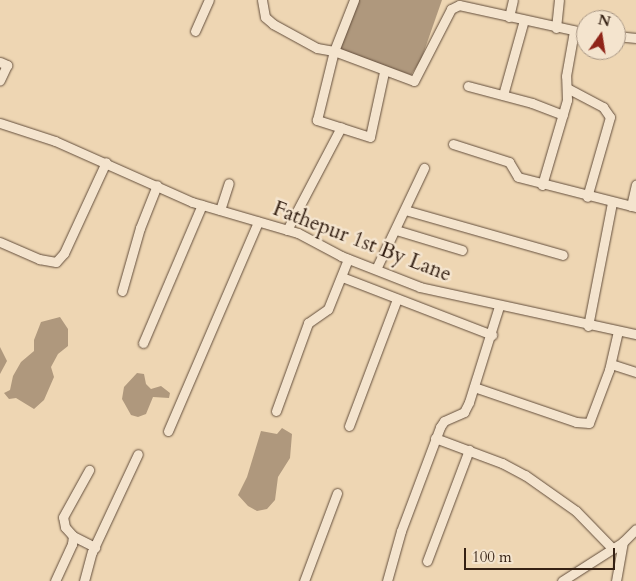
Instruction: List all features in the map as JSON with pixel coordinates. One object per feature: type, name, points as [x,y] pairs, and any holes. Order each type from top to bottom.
[{"type":"street","points":[[195,31],[209,0]]},
{"type":"street","points":[[262,0],[265,17],[273,24],[317,48],[334,51],[384,72],[414,81],[451,8],[459,5],[574,31],[562,115],[542,185]]},
{"type":"street","points":[[354,0],[334,51],[317,120],[370,137],[384,72]]},
{"type":"street","points":[[482,10],[484,0]]},
{"type":"street","points":[[509,17],[513,0]]},
{"type":"street","points":[[556,28],[559,0]]},
{"type":"street","points":[[503,95],[524,20]]},
{"type":"street","points":[[0,62],[7,65],[0,80]]},
{"type":"street","points":[[468,86],[503,95],[562,115]]},
{"type":"street","points":[[567,88],[603,107],[610,117],[587,197]]},
{"type":"street","name":"Fathepur 1st By Lane","points":[[0,123],[55,141],[202,205],[287,230],[348,259],[420,287],[588,326],[636,334]]},
{"type":"street","points":[[287,230],[341,127]]},
{"type":"street","points":[[453,144],[509,162],[518,177],[587,197],[633,207],[636,186]]},
{"type":"street","points":[[0,242],[39,260],[56,262],[64,253],[106,162]]},
{"type":"street","points":[[376,269],[424,168]]},
{"type":"street","points":[[220,210],[229,183]]},
{"type":"street","points":[[122,291],[140,228],[156,185]]},
{"type":"street","points":[[588,326],[612,202]]},
{"type":"street","points":[[143,343],[202,205]]},
{"type":"street","points":[[405,210],[492,237],[563,255]]},
{"type":"street","points":[[168,431],[258,222]]},
{"type":"street","points":[[396,230],[462,250]]},
{"type":"street","points":[[276,411],[308,324],[328,309],[348,259]]},
{"type":"street","points":[[342,277],[492,335]]},
{"type":"street","points":[[349,426],[397,299]]},
{"type":"street","points":[[387,581],[401,531],[435,438],[444,421],[464,412],[492,335],[499,306]]},
{"type":"street","points":[[474,387],[584,424],[592,420],[610,364],[618,331]]},
{"type":"street","points":[[610,364],[636,372]]},
{"type":"street","points":[[435,438],[502,463],[555,495],[576,510],[613,549]]},
{"type":"street","points":[[427,560],[469,450]]},
{"type":"street","points":[[84,581],[94,548],[138,454]]},
{"type":"street","points":[[89,470],[63,517],[64,528],[73,536],[94,548]]},
{"type":"street","points":[[304,581],[337,493]]},
{"type":"street","points":[[562,581],[623,542],[636,529]]},
{"type":"street","points":[[55,581],[73,536]]},
{"type":"street","points":[[616,581],[623,542]]},
{"type":"shaded area","points":[[358,0],[442,0],[421,60],[411,75],[337,49]]},
{"type":"shaded area","points":[[60,317],[68,329],[68,346],[58,354],[51,367],[54,377],[44,400],[34,409],[16,398],[9,399],[4,393],[10,390],[13,376],[21,362],[34,351],[34,340],[41,322]]},
{"type":"shaded area","points":[[0,347],[7,361],[0,374]]},
{"type":"shaded area","points":[[137,373],[144,374],[146,384],[151,389],[161,386],[170,393],[169,398],[153,397],[146,414],[138,417],[131,415],[122,399],[124,387]]},
{"type":"shaded area","points":[[282,428],[292,434],[290,458],[278,477],[275,500],[267,509],[257,511],[248,506],[238,495],[247,477],[261,431],[277,434]]}]
